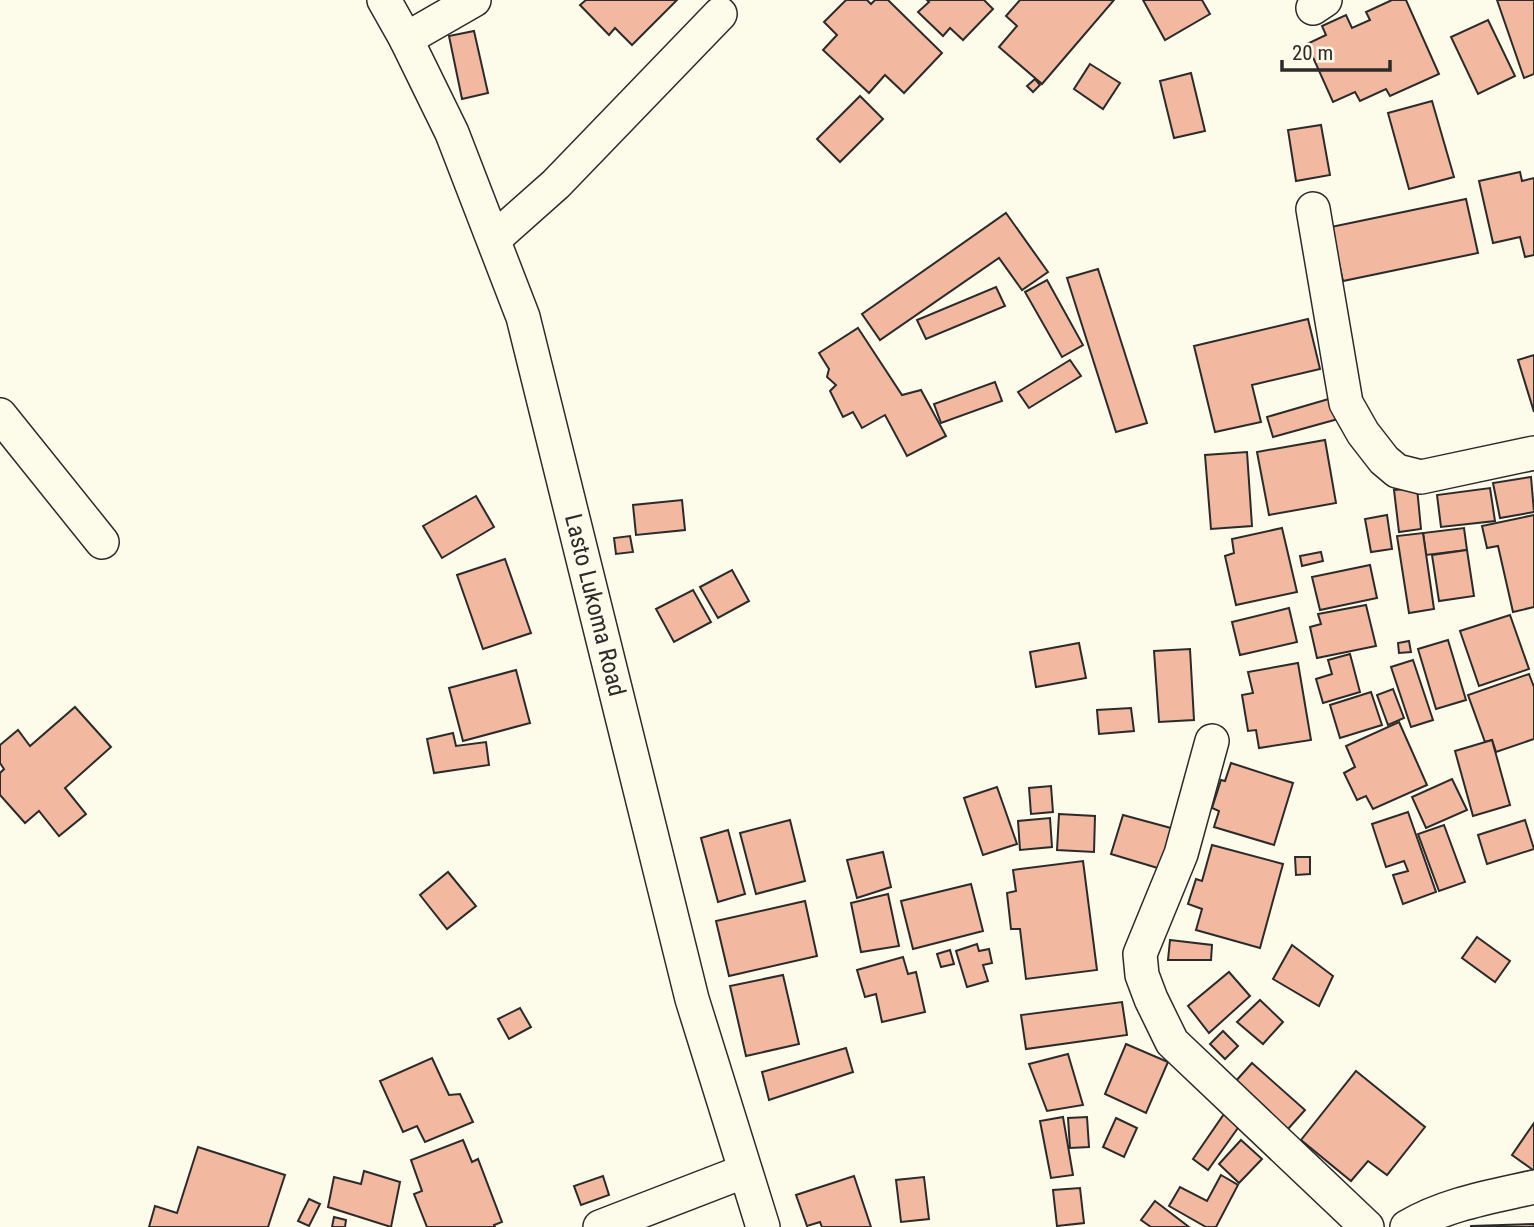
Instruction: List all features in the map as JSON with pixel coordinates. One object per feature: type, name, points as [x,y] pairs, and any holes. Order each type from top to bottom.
[{"type":"street","name":"Lasto Lukoma Road","points":[[384,0],[452,133],[523,317],[692,999],[763,1227]]},
{"type":"street","points":[[406,39],[474,0]]},
{"type":"street","points":[[494,239],[556,184],[720,14]]},
{"type":"street","points":[[1313,209],[1346,403],[1363,433],[1384,460],[1397,471],[1421,477],[1534,453]]},
{"type":"street","points":[[0,415],[102,542]]},
{"type":"street","points":[[1212,741],[1181,853],[1140,954],[1142,975],[1172,1042],[1367,1227]]},
{"type":"street","points":[[600,1227],[744,1171]]},
{"type":"street","points":[[1406,1227],[1429,1214],[1466,1202],[1534,1187]]},
{"type":"building","points":[[586,0],[677,0],[632,45],[615,28],[609,35],[580,5]]},
{"type":"building","points":[[846,0],[867,0],[871,4],[875,0],[888,0],[942,53],[904,93],[885,75],[869,93],[823,50],[837,35],[824,22]]},
{"type":"building","points":[[927,0],[984,0],[993,9],[963,40],[950,28],[943,36],[918,12],[929,2]]},
{"type":"building","points":[[1020,0],[1114,0],[1042,84],[999,47],[1017,26],[1006,16]]},
{"type":"building","points":[[1143,0],[1202,0],[1210,14],[1165,40]]},
{"type":"building","points":[[1392,0],[1406,0],[1439,74],[1390,96],[1386,89],[1360,101],[1355,92],[1333,102],[1307,44],[1326,35],[1322,26],[1346,15],[1352,28],[1370,20],[1366,12]]},
{"type":"building","points":[[1497,0],[1534,0],[1534,74],[1524,78]]},
{"type":"building","points":[[1488,20],[1515,76],[1478,94],[1451,37]]},
{"type":"building","points":[[474,31],[488,93],[462,99],[449,36]]},
{"type":"building","points":[[1090,64],[1120,83],[1103,109],[1074,89]]},
{"type":"building","points":[[1191,73],[1205,131],[1174,138],[1160,81]]},
{"type":"building","points":[[1035,79],[1040,85],[1033,92],[1027,86]]},
{"type":"building","points":[[860,96],[883,119],[840,162],[817,139]]},
{"type":"building","points":[[1432,101],[1454,177],[1409,189],[1388,113]]},
{"type":"building","points":[[1321,125],[1330,175],[1296,181],[1288,130]]},
{"type":"building","points":[[1520,172],[1522,181],[1534,178],[1534,255],[1525,257],[1520,237],[1493,243],[1479,181]]},
{"type":"building","points":[[1466,199],[1478,253],[1343,281],[1331,227]]},
{"type":"building","points":[[1006,213],[1048,272],[1022,290],[999,258],[880,340],[862,314]]},
{"type":"building","points":[[1098,269],[1147,423],[1116,432],[1067,278]]},
{"type":"building","points":[[1047,280],[1083,345],[1062,357],[1025,292]]},
{"type":"building","points":[[996,287],[1005,306],[926,339],[917,320]]},
{"type":"building","points":[[1308,319],[1320,369],[1252,385],[1261,422],[1215,432],[1194,346]]},
{"type":"building","points":[[858,328],[902,395],[921,390],[946,436],[907,456],[885,415],[862,428],[853,412],[843,417],[830,391],[836,385],[827,377],[829,369],[819,353]]},
{"type":"building","points":[[1534,355],[1534,412],[1518,360]]},
{"type":"building","points":[[1070,360],[1081,376],[1029,408],[1018,392]]},
{"type":"building","points":[[995,382],[1002,401],[941,423],[934,404]]},
{"type":"building","points":[[1332,398],[1338,419],[1273,437],[1267,417]]},
{"type":"building","points":[[1325,440],[1336,503],[1269,515],[1257,452]]},
{"type":"building","points":[[1247,452],[1252,526],[1211,529],[1205,455]]},
{"type":"building","points":[[1531,477],[1534,512],[1500,518],[1493,483]]},
{"type":"building","points":[[1417,488],[1421,529],[1399,532],[1394,490]]},
{"type":"building","points":[[1490,488],[1495,521],[1441,527],[1437,495]]},
{"type":"building","points":[[476,496],[494,527],[442,558],[423,526]]},
{"type":"building","points":[[682,500],[685,530],[636,535],[633,505]]},
{"type":"building","points":[[1387,515],[1392,549],[1371,552],[1365,519]]},
{"type":"building","points":[[1534,515],[1534,607],[1513,612],[1498,546],[1487,548],[1482,526]]},
{"type":"building","points":[[1282,528],[1297,592],[1236,605],[1225,556],[1234,553],[1232,539]]},
{"type":"building","points":[[1464,528],[1467,550],[1426,555],[1423,533]]},
{"type":"building","points":[[1423,533],[1434,609],[1409,613],[1397,536]]},
{"type":"building","points":[[630,536],[633,552],[616,554],[614,538]]},
{"type":"building","points":[[1467,550],[1474,596],[1439,601],[1432,555]]},
{"type":"building","points":[[1321,552],[1323,561],[1302,566],[1300,556]]},
{"type":"building","points":[[505,559],[531,633],[483,649],[457,575]]},
{"type":"building","points":[[1370,565],[1377,598],[1320,610],[1312,577]]},
{"type":"building","points":[[732,570],[749,601],[718,618],[700,587]]},
{"type":"building","points":[[693,590],[711,622],[674,642],[656,609]]},
{"type":"building","points":[[1366,605],[1376,646],[1317,658],[1310,627],[1321,624],[1318,614]]},
{"type":"building","points":[[1289,608],[1297,642],[1240,655],[1232,622]]},
{"type":"building","points":[[1510,615],[1529,669],[1479,686],[1460,631]]},
{"type":"building","points":[[1448,640],[1466,700],[1436,709],[1418,649]]},
{"type":"building","points":[[1409,641],[1411,652],[1399,653],[1398,643]]},
{"type":"building","points":[[1079,643],[1086,678],[1036,687],[1030,652]]},
{"type":"building","points":[[1190,649],[1194,720],[1159,722],[1154,651]]},
{"type":"building","points":[[1350,654],[1360,692],[1323,703],[1316,679],[1332,674],[1328,660]]},
{"type":"building","points":[[1413,660],[1433,720],[1411,727],[1391,667]]},
{"type":"building","points":[[1298,663],[1311,740],[1259,748],[1256,730],[1248,731],[1242,695],[1253,693],[1248,672]]},
{"type":"building","points":[[516,670],[530,723],[463,741],[449,688]]},
{"type":"building","points":[[1529,674],[1534,687],[1534,739],[1496,752],[1492,740],[1485,742],[1468,695]]},
{"type":"building","points":[[1393,689],[1404,718],[1388,725],[1377,695]]},
{"type":"building","points":[[1371,692],[1382,725],[1340,738],[1330,705]]},
{"type":"building","points":[[75,707],[111,747],[65,788],[86,814],[59,836],[39,811],[25,823],[0,795],[0,773],[4,769],[0,763],[0,745],[18,730],[30,746]]},
{"type":"building","points":[[1131,708],[1134,731],[1099,734],[1097,710]]},
{"type":"building","points":[[1399,722],[1427,785],[1373,809],[1366,796],[1357,800],[1344,773],[1355,767],[1346,746]]},
{"type":"building","points":[[453,733],[456,746],[486,742],[489,765],[434,773],[427,739]]},
{"type":"building","points":[[1492,740],[1510,805],[1473,816],[1455,751]]},
{"type":"building","points":[[1231,763],[1293,783],[1274,845],[1214,827],[1219,811],[1212,808],[1221,780],[1225,781]]},
{"type":"building","points":[[1452,779],[1467,810],[1426,828],[1412,797]]},
{"type":"building","points":[[1051,786],[1053,812],[1031,814],[1029,788]]},
{"type":"building","points":[[997,787],[1017,844],[983,855],[964,798]]},
{"type":"building","points":[[1408,812],[1436,892],[1403,904],[1393,875],[1408,871],[1404,861],[1386,867],[1372,824]]},
{"type":"building","points":[[1059,814],[1095,816],[1094,852],[1057,850]]},
{"type":"building","points":[[1123,815],[1182,831],[1171,872],[1111,854]]},
{"type":"building","points":[[1050,818],[1052,847],[1020,850],[1018,821]]},
{"type":"building","points":[[790,820],[805,881],[756,894],[740,833]]},
{"type":"building","points":[[1525,820],[1534,849],[1487,864],[1478,835]]},
{"type":"building","points":[[1444,825],[1465,882],[1439,891],[1418,834]]},
{"type":"building","points":[[728,830],[745,894],[718,902],[701,838]]},
{"type":"building","points":[[1212,845],[1283,864],[1260,948],[1196,930],[1202,909],[1188,904],[1196,879],[1202,881]]},
{"type":"building","points":[[883,852],[891,887],[857,898],[847,860]]},
{"type":"building","points":[[1295,857],[1310,857],[1310,874],[1296,875]]},
{"type":"building","points":[[1083,861],[1097,970],[1026,979],[1020,929],[1011,929],[1007,893],[1016,891],[1013,870]]},
{"type":"building","points":[[448,872],[476,906],[447,929],[420,895]]},
{"type":"building","points":[[971,884],[983,931],[913,949],[901,901]]},
{"type":"building","points":[[888,894],[899,946],[861,952],[851,903]]},
{"type":"building","points":[[805,901],[817,956],[729,976],[716,921]]},
{"type":"building","points":[[1477,937],[1510,961],[1495,982],[1462,958]]},
{"type":"building","points":[[1170,940],[1212,945],[1211,960],[1168,960]]},
{"type":"building","points":[[977,944],[979,951],[989,949],[992,963],[983,965],[988,981],[967,987],[956,951]]},
{"type":"building","points":[[1292,945],[1333,976],[1319,1006],[1273,979]]},
{"type":"building","points":[[950,950],[954,964],[941,967],[937,954]]},
{"type":"building","points":[[903,957],[908,974],[916,972],[925,1012],[882,1022],[876,994],[865,997],[857,970]]},
{"type":"building","points":[[1229,972],[1250,996],[1209,1033],[1188,1006]]},
{"type":"building","points":[[783,975],[799,1044],[746,1056],[730,986]]},
{"type":"building","points":[[1260,1000],[1283,1022],[1263,1044],[1237,1022]]},
{"type":"building","points":[[1122,1002],[1127,1035],[1026,1049],[1021,1015]]},
{"type":"building","points":[[520,1008],[531,1027],[509,1039],[498,1019]]},
{"type":"building","points":[[1223,1031],[1238,1046],[1225,1059],[1210,1044]]},
{"type":"building","points":[[1126,1044],[1168,1062],[1146,1113],[1105,1094]]},
{"type":"building","points":[[846,1048],[853,1072],[769,1100],[762,1072]]},
{"type":"building","points":[[1068,1054],[1083,1105],[1047,1111],[1029,1064]]},
{"type":"building","points":[[432,1058],[449,1095],[460,1094],[473,1122],[425,1142],[417,1126],[403,1132],[380,1081]]},
{"type":"building","points":[[1252,1063],[1305,1110],[1288,1129],[1235,1082]]},
{"type":"building","points":[[1356,1071],[1425,1127],[1387,1175],[1368,1161],[1351,1181],[1301,1140]]},
{"type":"building","points":[[1224,1114],[1240,1125],[1208,1170],[1193,1159]]},
{"type":"building","points":[[1063,1117],[1073,1175],[1051,1178],[1040,1121]]},
{"type":"building","points":[[1087,1117],[1089,1147],[1070,1148],[1068,1118]]},
{"type":"building","points":[[1116,1118],[1137,1128],[1124,1157],[1103,1147]]},
{"type":"building","points":[[1534,1123],[1534,1169],[1533,1170],[1512,1155]]},
{"type":"building","points":[[463,1140],[472,1162],[478,1159],[502,1222],[494,1225],[495,1227],[427,1227],[414,1194],[422,1191],[411,1160]]},
{"type":"building","points":[[1241,1140],[1262,1159],[1239,1183],[1219,1164]]},
{"type":"building","points":[[198,1147],[285,1175],[268,1227],[149,1227],[155,1206],[177,1213]]},
{"type":"building","points":[[364,1171],[400,1182],[391,1227],[328,1207],[334,1177],[361,1184]]},
{"type":"building","points":[[1221,1175],[1238,1185],[1216,1227],[1206,1227],[1169,1206],[1180,1187],[1207,1201]]},
{"type":"building","points":[[603,1176],[609,1195],[581,1205],[574,1186]]},
{"type":"building","points":[[854,1176],[871,1227],[822,1227],[820,1222],[807,1226],[796,1195]]},
{"type":"building","points":[[924,1177],[929,1219],[901,1222],[896,1180]]},
{"type":"building","points":[[1080,1188],[1084,1223],[1057,1226],[1053,1190]]},
{"type":"building","points":[[309,1199],[320,1204],[309,1226],[298,1221]]},
{"type":"building","points":[[1155,1201],[1189,1227],[1151,1227],[1141,1220]]},
{"type":"building","points":[[334,1217],[346,1220],[345,1227],[332,1227]]},
{"type":"building","points":[[1534,1224],[1534,1227],[1471,1227],[1471,1226]]}]
